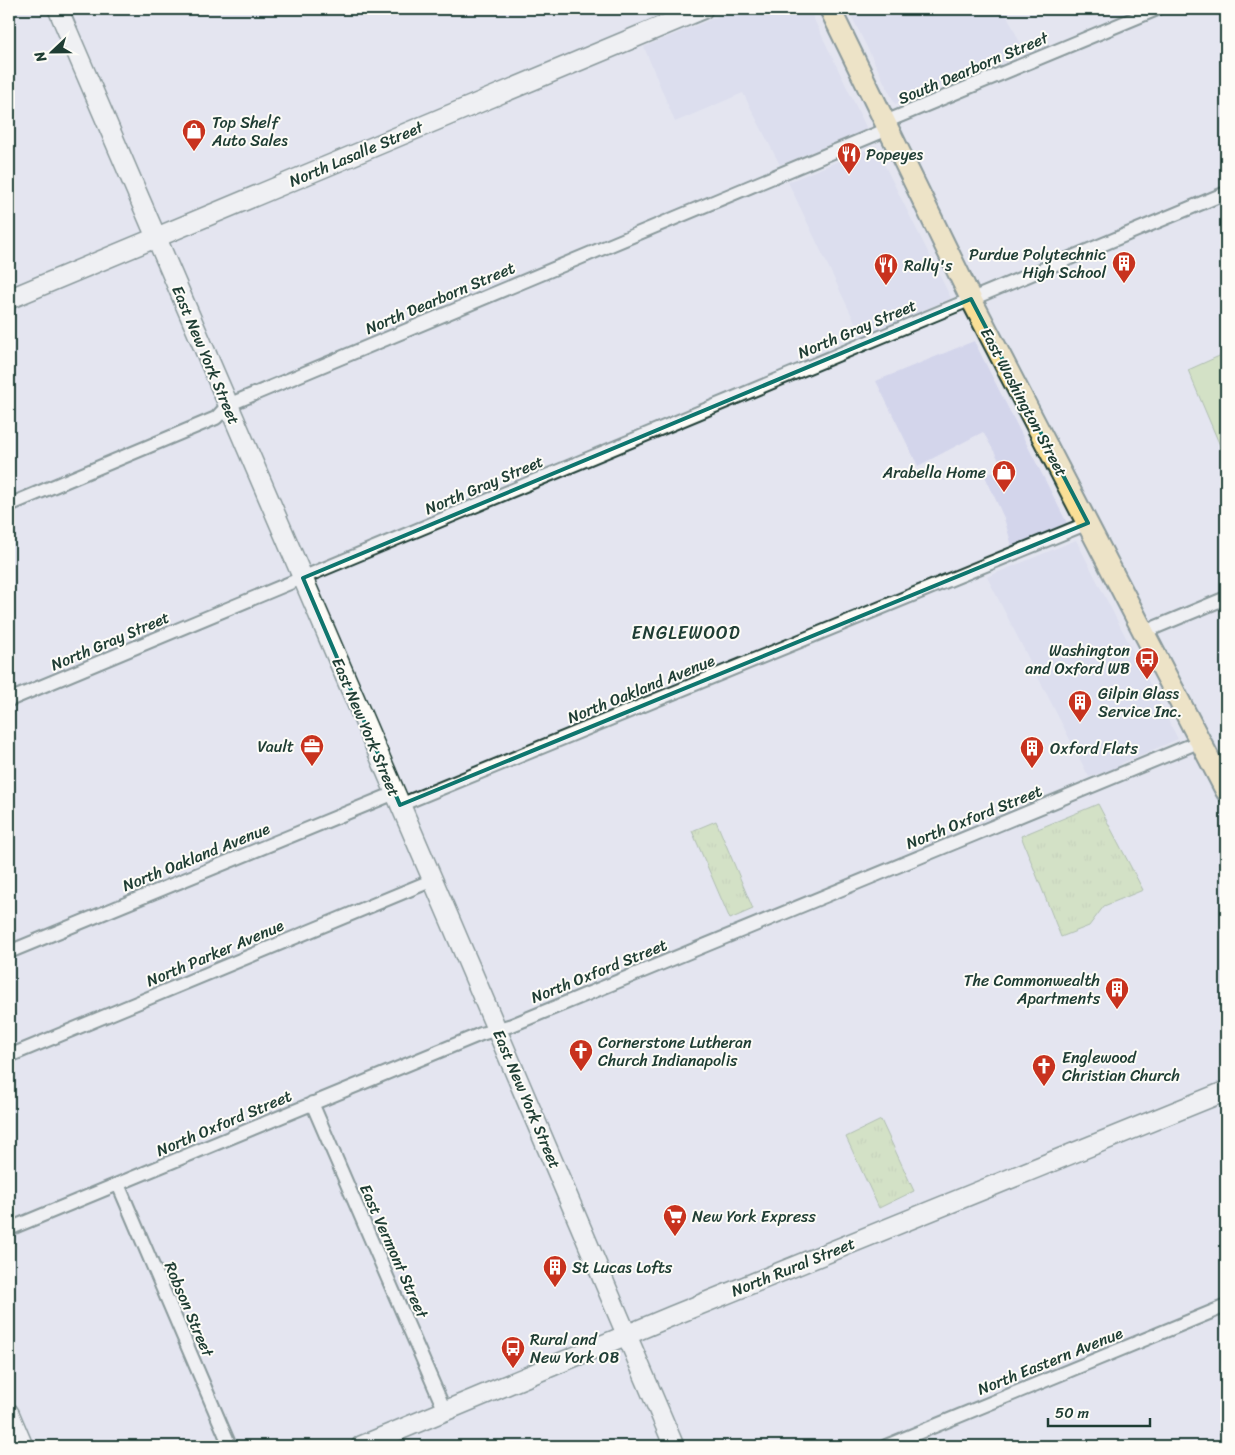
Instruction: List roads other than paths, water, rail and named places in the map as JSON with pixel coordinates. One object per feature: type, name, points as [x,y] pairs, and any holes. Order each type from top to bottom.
[{"type":"main road","name":"East New York Street","points":[[58,9],[497,1029],[674,1446]]},
{"type":"main road","name":"North Lasalle Street","points":[[9,299],[703,9]]},
{"type":"main road","name":"East Washington Street","points":[[830,9],[971,300],[1226,791]]},
{"type":"main road","name":"North Rural Street","points":[[361,1446],[1226,1091]]},
{"type":"main road","points":[[9,1413],[23,1446]]},
{"type":"street","name":"South Dearborn Street","points":[[886,125],[1157,9]]},
{"type":"street","name":"North Dearborn Street","points":[[9,505],[216,418],[228,405],[886,125]]},
{"type":"street","name":"North Gray Street","points":[[9,700],[1226,193]]},
{"type":"street","name":"North Oakland Avenue","points":[[9,952],[1088,523]]},
{"type":"street","points":[[1144,632],[1226,598]]},
{"type":"street","name":"North Oxford Street","points":[[9,1229],[312,1103],[497,1029],[512,1025],[1201,741]]},
{"type":"street","name":"North Parker Avenue","points":[[9,1056],[433,880]]},
{"type":"street","name":"East Vermont Street","points":[[312,1103],[445,1411]]},
{"type":"street","name":"Robson Street","points":[[118,1184],[230,1446]]},
{"type":"street","name":"North Eastern Avenue","points":[[886,1446],[1226,1306]]},
{"type":"place","name":"Top Shelf Auto Sales","points":[[194,152]]},
{"type":"place","name":"Popeyes","points":[[849,175]]},
{"type":"place","name":"Purdue Polytechnic High School","points":[[1124,284]]},
{"type":"place","name":"Rally's","points":[[886,286]]},
{"type":"place","name":"Arabella Home","points":[[1004,493]]},
{"type":"place","name":"Washington and Oxford WB","points":[[1147,680]]},
{"type":"place","name":"Gilpin Glass Service Inc.","points":[[1080,723]]},
{"type":"place","name":"Vault","points":[[312,767]]},
{"type":"place","name":"Oxford Flats","points":[[1032,769]]},
{"type":"place","name":"The Commonwealth Apartments","points":[[1117,1010]]},
{"type":"place","name":"Cornerstone Lutheran Church Indianapolis","points":[[581,1072]]},
{"type":"place","name":"Englewood Christian Church","points":[[1044,1087]]},
{"type":"place","name":"New York Express","points":[[675,1237]]},
{"type":"place","name":"St Lucas Lofts","points":[[555,1288]]},
{"type":"place","name":"Rural and New York OB","points":[[513,1369]]},
{"type":"district","name":"ENGLEWOOD","points":[[686,633]]}]
